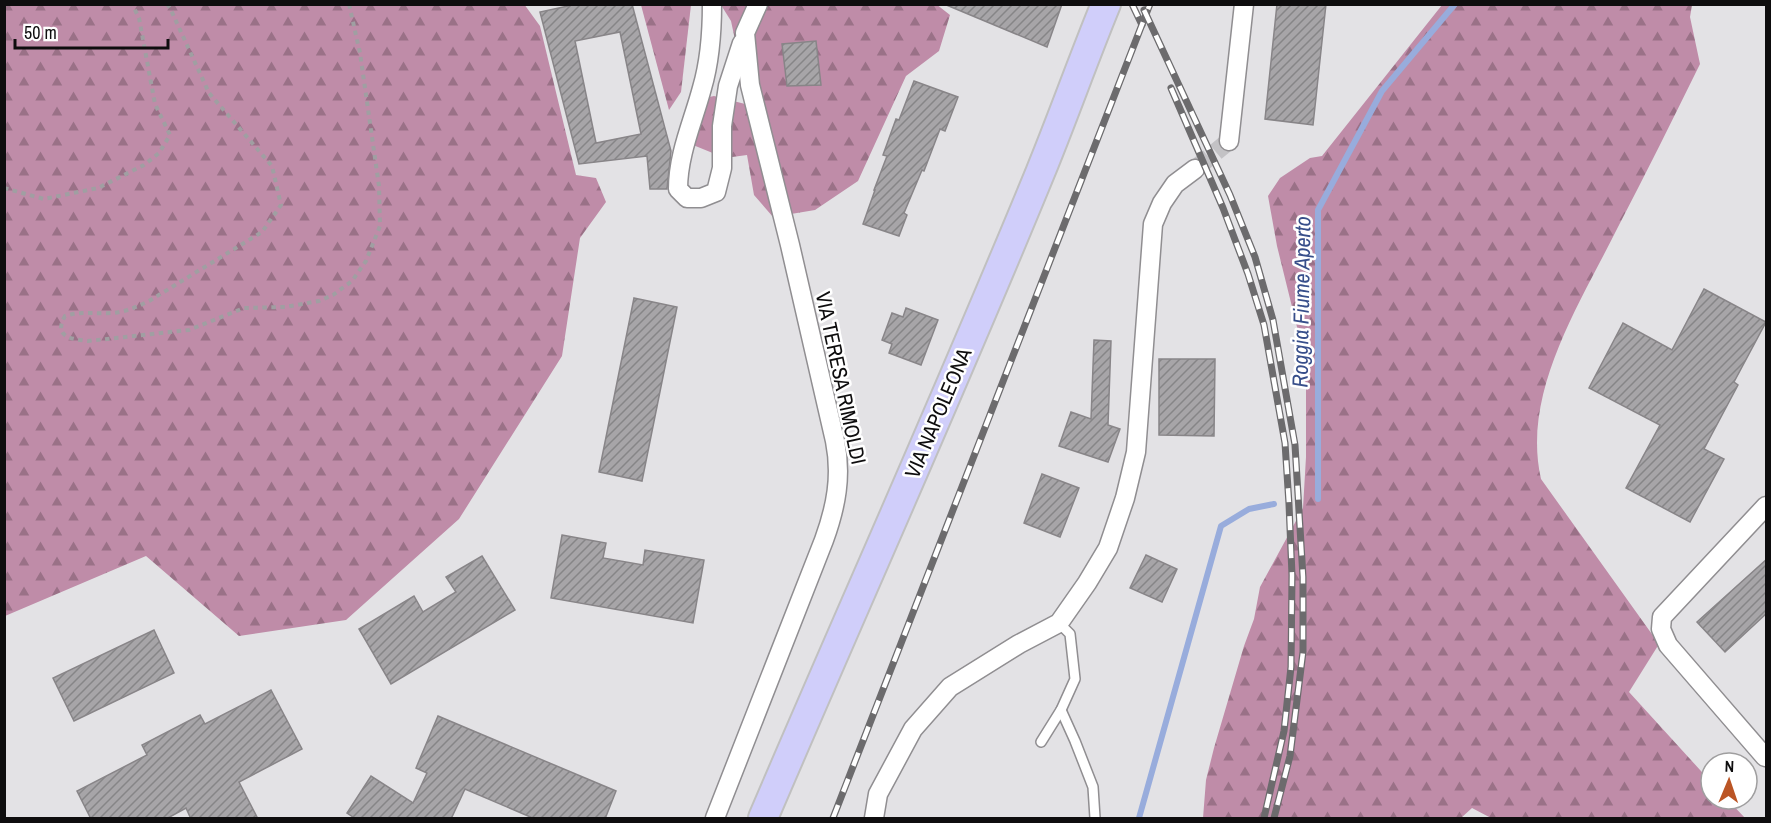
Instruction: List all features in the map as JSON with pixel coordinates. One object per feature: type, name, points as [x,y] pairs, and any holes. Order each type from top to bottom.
[{"type":"main road","name":"VIA NAPOLEONA","points":[[763,819],[888,534],[1040,172],[1106,4]]},
{"type":"street","points":[[712,4],[710,51],[703,87],[681,155],[678,176],[678,189],[687,198],[700,198],[716,192],[722,168],[722,126],[728,86],[745,33]]},
{"type":"street","name":"VIA TERESA RIMOLDI","points":[[716,819],[833,516],[839,477],[835,441],[750,85],[745,33],[758,4]]},
{"type":"street","points":[[1229,141],[1244,4]]},
{"type":"street","points":[[874,819],[878,794],[913,729],[950,687],[1019,644],[1059,623],[1108,548],[1125,498],[1136,452],[1153,224],[1162,203],[1175,184],[1195,169]]},
{"type":"street","points":[[1765,757],[1668,645],[1661,629],[1662,617],[1767,506]]},
{"type":"lane","points":[[1041,742],[1061,710],[1075,679],[1070,634],[1059,623]]},
{"type":"lane","points":[[1061,710],[1093,787],[1095,819]]},
{"type":"path","points":[[4,188],[44,199],[98,188],[144,165],[159,153],[170,135],[155,104],[139,18],[132,4]]},
{"type":"path","points":[[166,4],[170,8],[209,93],[272,166],[281,205],[262,232],[149,301],[132,309],[114,313],[76,312],[65,316],[61,329],[64,336],[75,340],[88,341],[189,330],[244,308],[285,307],[319,301],[333,295],[352,281],[366,261],[380,226],[378,175],[360,53],[349,4]]},
{"type":"green space","points":[[5,4],[524,4],[540,26],[576,175],[596,178],[606,202],[580,238],[562,356],[459,519],[346,620],[239,636],[146,556],[5,616]]},
{"type":"green space","points":[[936,4],[950,15],[939,51],[906,76],[858,181],[815,210],[773,217],[754,195],[747,155],[725,158],[693,145],[700,99],[714,96],[749,105],[731,21],[721,5]]},
{"type":"green space","points":[[641,5],[691,5],[681,92],[669,110]]},
{"type":"green space","points":[[1442,5],[1692,5],[1690,17],[1700,64],[1558,348],[1539,413],[1537,446],[1541,479],[1659,644],[1629,692],[1699,769],[1699,811],[1738,811],[1745,818],[1491,818],[1472,808],[1461,818],[1203,818],[1206,780],[1244,646],[1254,619],[1260,587],[1303,508],[1306,388],[1297,327],[1277,246],[1268,196],[1280,178],[1310,158],[1322,156]]},
{"type":"building","points":[[577,4],[632,4],[671,151],[667,189],[650,189],[647,156],[579,164],[540,12]],"holes":[[[620,32],[641,134],[596,143],[575,41]]]},
{"type":"building","points":[[944,4],[1062,4],[1047,47]]},
{"type":"building","points":[[1277,4],[1326,4],[1313,125],[1265,119]]},
{"type":"building","points":[[816,41],[821,85],[787,86],[782,44]]},
{"type":"building","points":[[914,81],[958,97],[945,131],[940,129],[924,171],[922,170],[904,213],[907,215],[899,236],[863,224],[887,156],[883,155],[896,119],[899,120]]},
{"type":"building","points":[[1704,289],[1766,322],[1734,382],[1738,385],[1704,449],[1724,459],[1690,522],[1626,488],[1660,425],[1589,388],[1623,323],[1672,350]]},
{"type":"building","points":[[634,298],[677,307],[642,481],[599,472]]},
{"type":"building","points":[[906,308],[938,320],[921,365],[889,353],[892,344],[882,340],[892,313],[903,317]]},
{"type":"building","points":[[1094,340],[1111,341],[1108,425],[1120,429],[1108,462],[1059,446],[1071,412],[1091,419]]},
{"type":"building","points":[[1159,359],[1215,359],[1214,436],[1159,435]]},
{"type":"building","points":[[1042,474],[1079,488],[1060,537],[1024,523]]},
{"type":"building","points":[[562,535],[606,543],[603,558],[643,565],[645,550],[704,560],[693,623],[551,598]]},
{"type":"building","points":[[1146,555],[1177,569],[1162,602],[1130,588]]},
{"type":"building","points":[[482,556],[515,610],[391,684],[359,629],[414,596],[423,612],[456,592],[446,577]]},
{"type":"building","points":[[1767,559],[1767,613],[1725,652],[1697,622]]},
{"type":"building","points":[[154,630],[174,673],[74,721],[53,678]]},
{"type":"building","points":[[271,690],[302,749],[239,782],[258,819],[191,819],[186,808],[166,819],[91,819],[77,791],[147,755],[142,745],[200,715],[205,724]]},
{"type":"building","points":[[438,716],[616,791],[605,819],[535,819],[465,789],[451,819],[356,819],[347,813],[371,776],[413,803],[427,773],[416,768]]},
{"type":"waterway","name":"Roggia Fiume Aperto","points":[[1318,499],[1318,210],[1382,91],[1455,4]]},
{"type":"waterway","name":"Roggia Fiume Aperto","points":[[1139,818],[1221,526],[1249,509],[1274,504]]},
{"type":"tunnel","points":[[1195,169],[1229,141]]},
{"type":"railway","points":[[1132,4],[1142,25]]},
{"type":"railway","points":[[833,818],[1150,4]]},
{"type":"railway","points":[[1144,10],[1230,195],[1255,257],[1273,320],[1295,445],[1303,577],[1303,652],[1290,756],[1274,818]]},
{"type":"railway","points":[[1171,88],[1223,208],[1248,274],[1264,325],[1285,443],[1292,575],[1291,667],[1284,731],[1264,818]]}]
